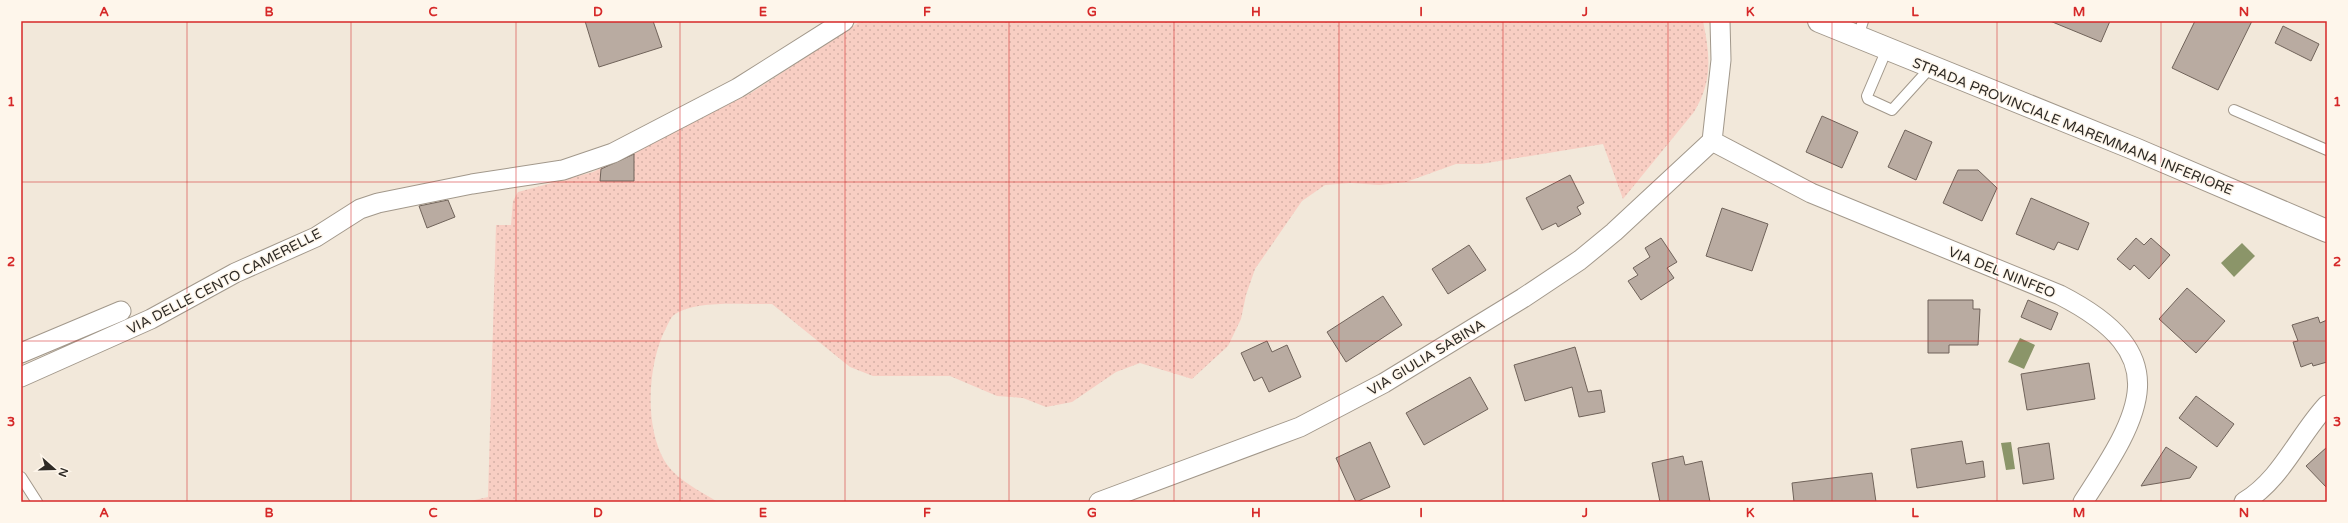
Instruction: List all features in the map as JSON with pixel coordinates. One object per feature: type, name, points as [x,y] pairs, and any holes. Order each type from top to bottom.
[{"type":"main road","name":"STRADA PROVINCIALE MAREMMANA INFERIORE","points":[[1819,21],[1860,29],[1887,49],[2135,149],[2327,231]]},
{"type":"street","name":"VIA DELLE CENTO CAMERELLE","points":[[21,377],[151,319],[235,273],[316,237],[360,208],[472,184],[563,170],[613,153],[738,88],[844,21]]},
{"type":"street","points":[[1712,141],[1721,60],[1720,21]]},
{"type":"street","name":"VIA GIULIA SABINA","points":[[1099,502],[1300,427],[1352,402],[1396,377],[1580,260],[1614,232],[1712,141]]},
{"type":"street","name":"VIA DEL NINFEO","points":[[1712,141],[1811,193],[2060,295],[2089,311],[2112,329],[2125,343],[2134,360],[2138,382],[2136,400],[2121,442],[2083,502]]},
{"type":"street","name":"VIA DELLE CENTO CAMERELLE","points":[[21,353],[121,311]]},
{"type":"street","points":[[2244,502],[2261,490],[2274,476],[2327,405]]},
{"type":"lane","points":[[1887,49],[1867,96],[1868,100],[1892,110],[1931,67]]},
{"type":"lane","points":[[2234,110],[2327,150]]},
{"type":"lane","points":[[21,476],[38,502]]},
{"type":"shaded area","points":[[861,21],[1703,21],[1707,45],[1708,68],[1704,89],[1694,112],[1623,199],[1603,144],[1481,164],[1456,164],[1406,182],[1379,185],[1351,183],[1325,185],[1302,201],[1255,269],[1246,295],[1241,319],[1228,346],[1192,379],[1140,363],[1116,372],[1072,402],[1046,407],[1023,398],[997,396],[950,376],[873,376],[850,367],[772,304],[722,304],[695,307],[683,310],[673,316],[660,342],[652,375],[651,412],[653,429],[658,446],[669,467],[688,484],[718,502],[466,502],[488,497],[496,225],[511,225],[513,201],[518,192],[593,172],[751,93]]},
{"type":"shaded area","points":[[2242,243],[2255,256],[2234,277],[2221,263]]},
{"type":"shaded area","points":[[2020,338],[2035,345],[2024,369],[2008,362]]},
{"type":"shaded area","points":[[2011,442],[2015,469],[2006,470],[2001,443]]},
{"type":"building","points":[[585,21],[653,21],[662,47],[599,67]]},
{"type":"building","points":[[2050,21],[2110,21],[2101,42]]},
{"type":"building","points":[[2195,21],[2252,21],[2218,90],[2172,68]]},
{"type":"building","points":[[2283,26],[2319,44],[2311,61],[2275,43]]},
{"type":"building","points":[[1822,116],[1858,132],[1842,168],[1806,152]]},
{"type":"building","points":[[1905,130],[1932,142],[1916,180],[1888,167]]},
{"type":"building","points":[[634,154],[634,181],[600,181],[601,169]]},
{"type":"building","points":[[1958,170],[1978,170],[1997,188],[1982,221],[1943,203]]},
{"type":"building","points":[[1570,175],[1584,203],[1577,207],[1581,214],[1558,227],[1556,223],[1542,230],[1526,198]]},
{"type":"building","points":[[2031,198],[2089,223],[2078,250],[2058,242],[2054,250],[2016,234]]},
{"type":"building","points":[[448,200],[455,217],[427,228],[419,206]]},
{"type":"building","points":[[1722,208],[1768,224],[1752,271],[1706,256]]},
{"type":"building","points":[[1661,238],[1677,262],[1667,268],[1674,278],[1641,300],[1628,281],[1638,275],[1633,268],[1650,257],[1645,248]]},
{"type":"building","points":[[2136,238],[2144,245],[2151,238],[2170,255],[2149,279],[2134,265],[2130,270],[2117,259]]},
{"type":"building","points":[[1469,245],[1486,270],[1448,294],[1432,269]]},
{"type":"building","points":[[2187,288],[2225,321],[2196,353],[2159,319]]},
{"type":"building","points":[[1383,296],[1402,325],[1346,362],[1327,332]]},
{"type":"building","points":[[1928,300],[1973,300],[1973,309],[1980,309],[1978,345],[1949,345],[1949,353],[1928,353]]},
{"type":"building","points":[[2028,300],[2058,313],[2051,330],[2021,317]]},
{"type":"building","points":[[2318,317],[2320,323],[2327,320],[2327,362],[2313,366],[2312,363],[2301,367],[2293,342],[2298,341],[2292,325]]},
{"type":"building","points":[[1267,341],[1272,352],[1287,345],[1301,377],[1269,392],[1262,377],[1254,381],[1241,353]]},
{"type":"building","points":[[1575,347],[1588,392],[1601,390],[1605,412],[1579,417],[1572,387],[1525,401],[1514,365]]},
{"type":"building","points":[[2089,363],[2095,399],[2027,410],[2021,374]]},
{"type":"building","points":[[1470,377],[1488,409],[1424,445],[1406,413]]},
{"type":"building","points":[[2196,396],[2234,424],[2217,447],[2179,418]]},
{"type":"building","points":[[1962,441],[1966,464],[1983,461],[1985,477],[1917,488],[1911,449]]},
{"type":"building","points":[[1370,442],[1390,487],[1356,502],[1336,458]]},
{"type":"building","points":[[2049,443],[2054,479],[2023,484],[2018,448]]},
{"type":"building","points":[[2166,447],[2197,467],[2190,478],[2141,486]]},
{"type":"building","points":[[2327,447],[2327,488],[2306,466]]},
{"type":"building","points":[[1683,456],[1685,465],[1702,461],[1710,502],[1660,502],[1652,463]]},
{"type":"building","points":[[1872,473],[1876,502],[1794,502],[1792,483]]}]
